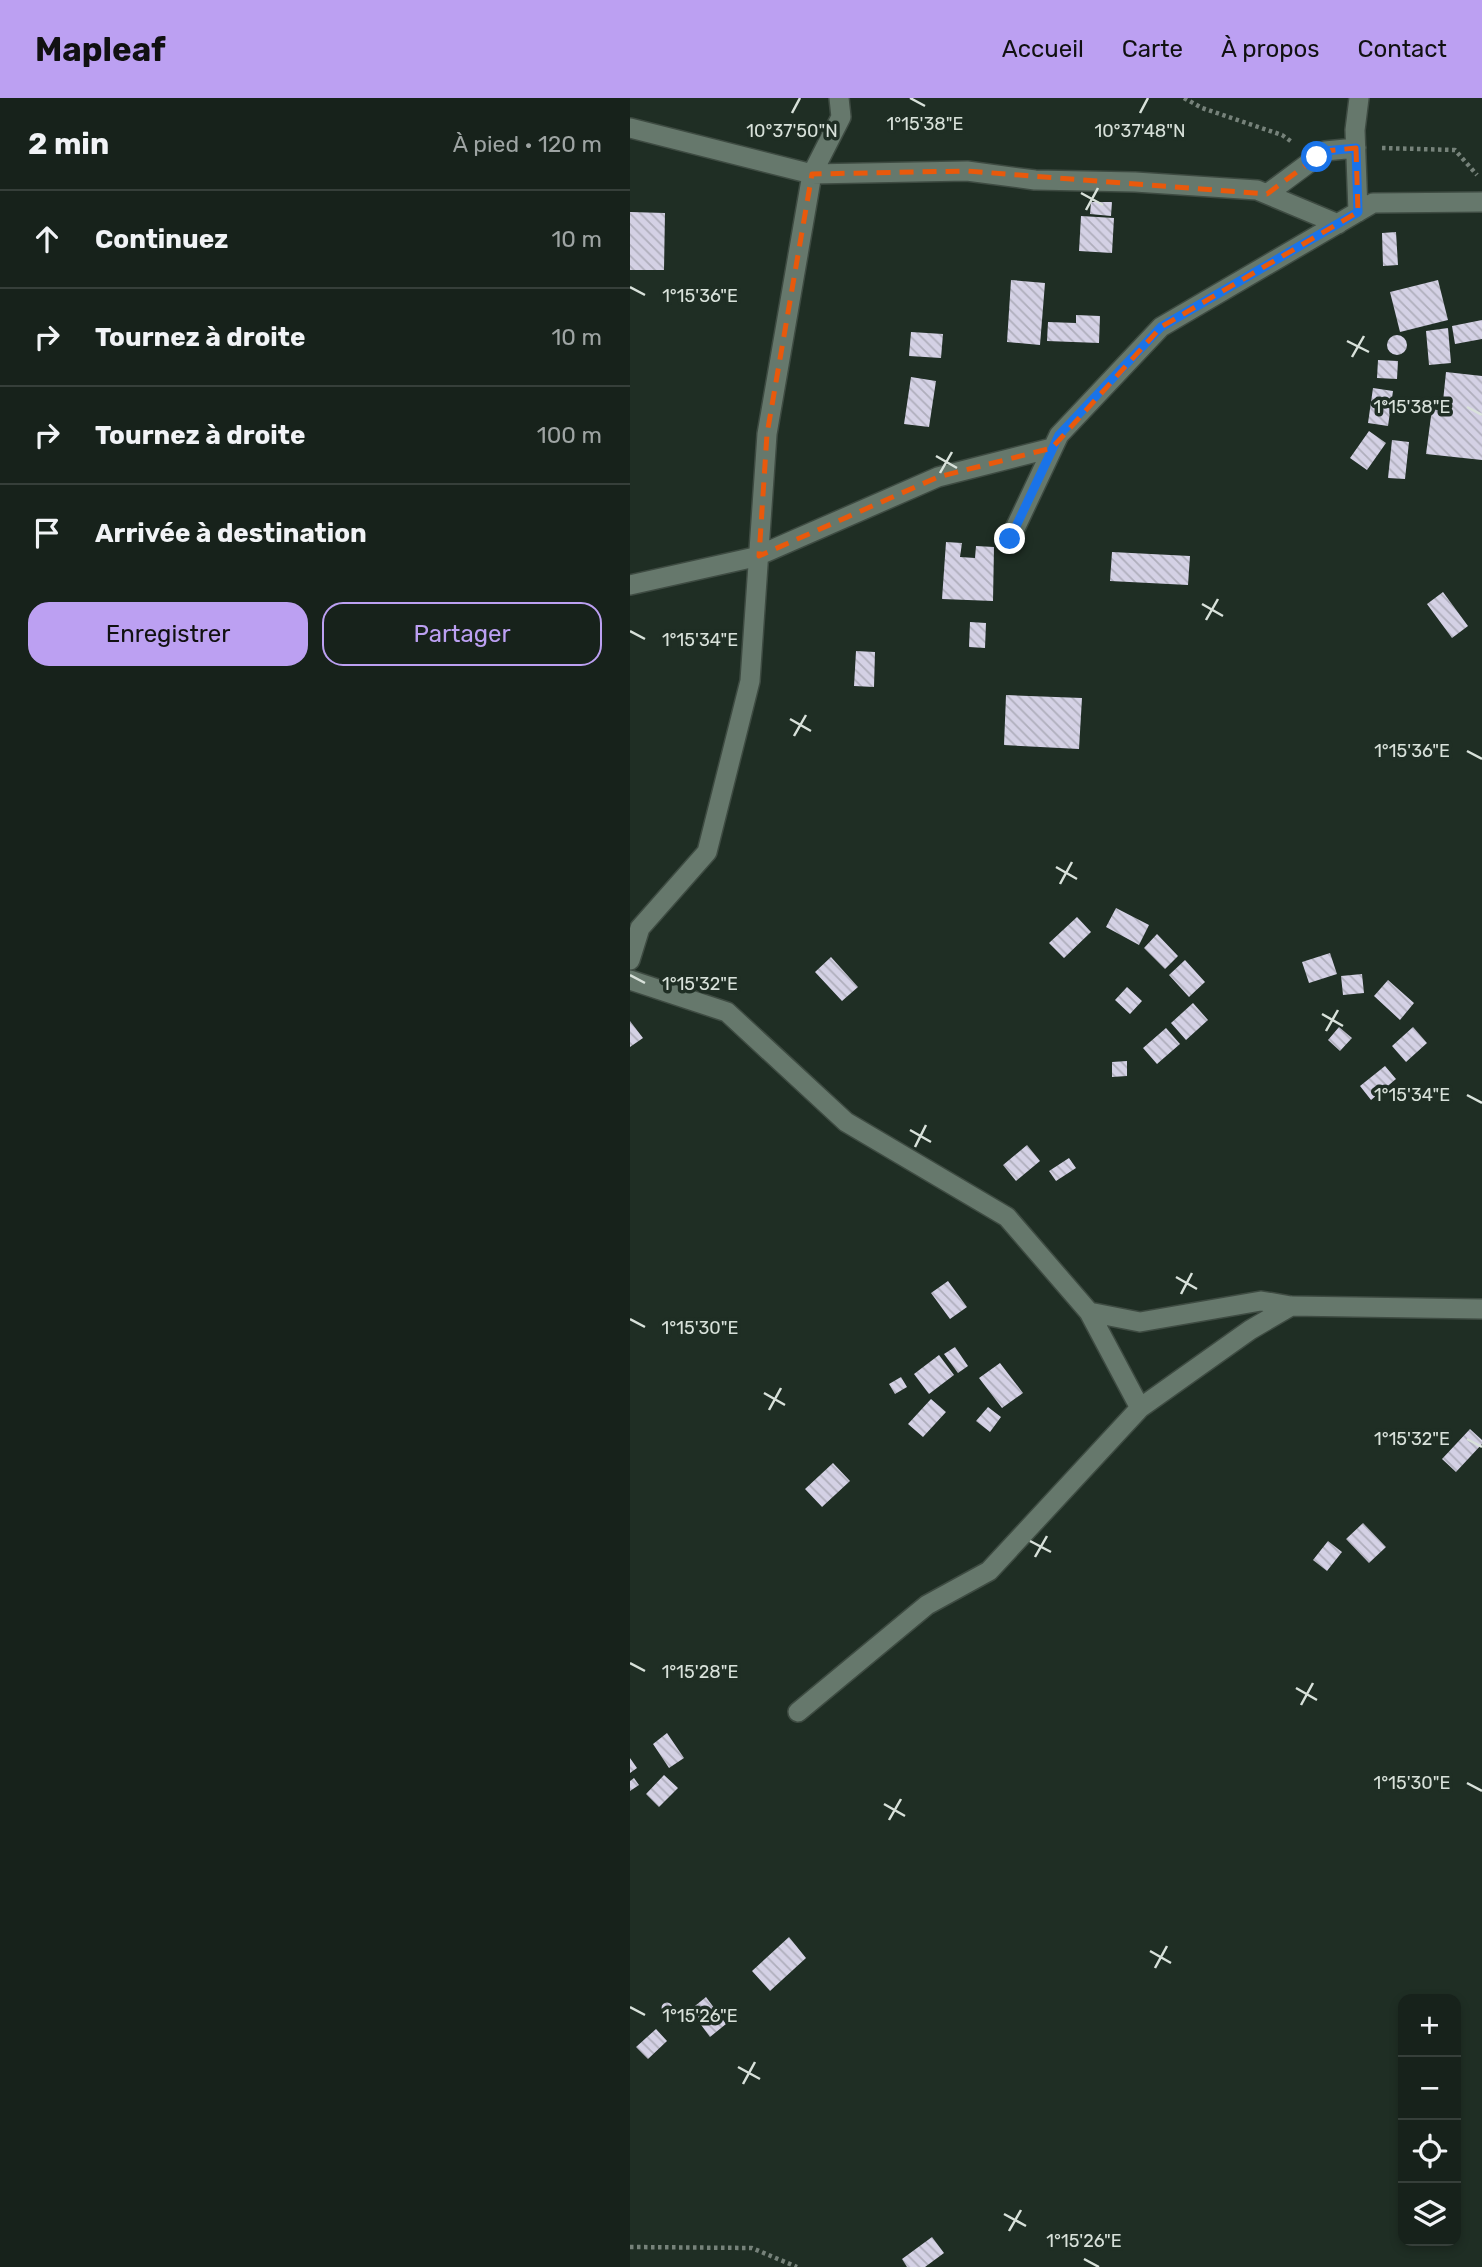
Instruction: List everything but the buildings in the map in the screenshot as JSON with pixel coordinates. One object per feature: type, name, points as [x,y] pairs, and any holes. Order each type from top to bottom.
[{"type":"street","points":[[630,960],[640,928],[707,852],[750,681],[767,434],[813,174],[841,117],[839,98]]},
{"type":"street","points":[[1358,212],[1355,130],[1359,98]]},
{"type":"street","points":[[630,128],[813,174],[967,171],[1035,180],[1135,182],[1257,190],[1338,224]]},
{"type":"street","points":[[1267,194],[1325,151],[1356,148]]},
{"type":"street","points":[[1010,539],[1059,435],[1161,327],[1373,203],[1482,202]]},
{"type":"street","points":[[630,585],[759,555],[938,477],[1052,448]]},
{"type":"street","points":[[630,980],[727,1012],[846,1122],[1007,1217],[1088,1312],[1140,1408]]},
{"type":"street","points":[[1088,1312],[1140,1322],[1261,1301],[1292,1306],[1482,1309]]},
{"type":"street","points":[[798,1712],[927,1605],[989,1571],[1140,1408],[1250,1330],[1292,1306]]},
{"type":"path","points":[[1184,98],[1202,108],[1282,135],[1317,157]]},
{"type":"path","points":[[1356,148],[1455,150],[1482,181]]},
{"type":"path","points":[[630,2247],[752,2248],[797,2267]]},
{"type":"highlighted area","points":[[1356,148],[1358,212],[1161,327],[1052,448],[938,477],[759,556],[767,434],[812,174],[967,171],[1267,194],[1325,151]]},
{"type":"route","points":[[1010,539],[1059,435],[1161,327],[1358,212],[1356,148],[1325,151],[1317,157]]}]
